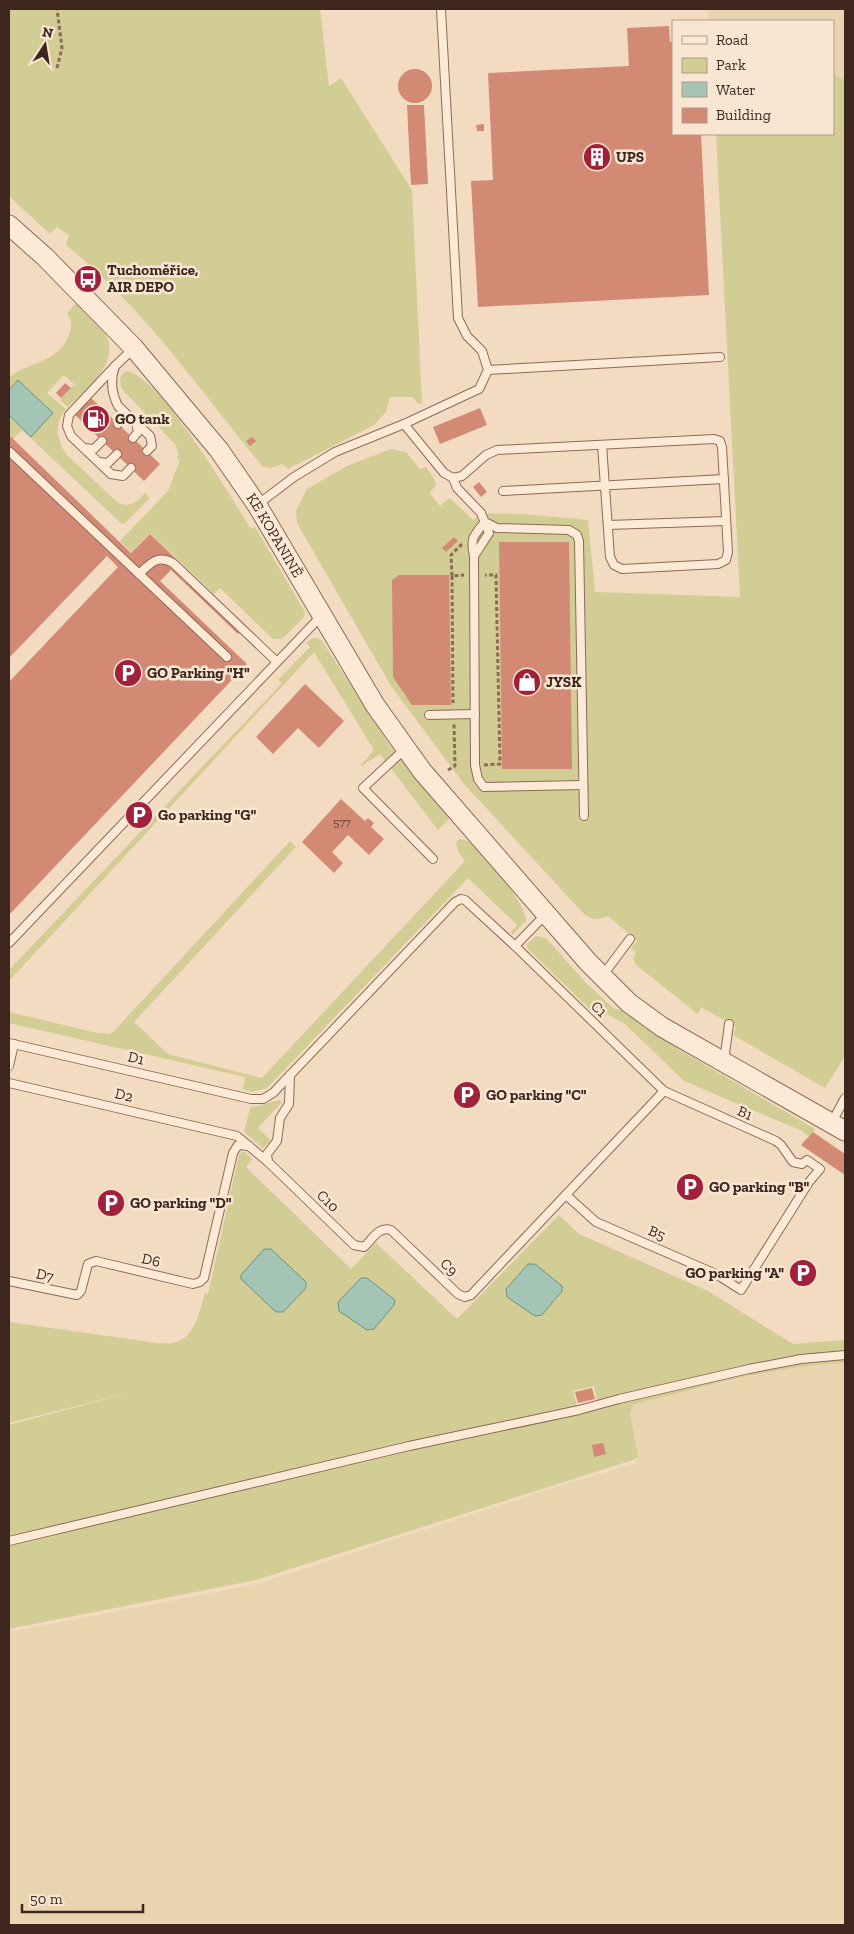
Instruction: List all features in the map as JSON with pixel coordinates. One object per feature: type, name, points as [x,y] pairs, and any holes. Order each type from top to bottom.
[{"type":"street","name":"KE KOPANINĚ","points":[[9,225],[45,257],[134,348],[219,450],[257,506],[323,614],[375,705],[422,771],[602,977],[646,1017],[684,1041],[839,1126]]},
{"type":"lane","points":[[257,506],[294,477],[335,452],[404,424],[479,390],[488,370],[482,351],[467,336],[458,318],[441,9]]},
{"type":"lane","points":[[131,468],[122,476],[111,474],[68,431],[67,426],[69,415],[134,348]]},
{"type":"lane","points":[[488,370],[720,358]]},
{"type":"lane","points":[[115,366],[111,382],[115,399],[122,409],[151,438],[152,446],[147,452]]},
{"type":"lane","points":[[118,424],[123,418],[122,409]]},
{"type":"lane","points":[[133,438],[138,430],[136,422]]},
{"type":"lane","points":[[404,424],[444,473],[453,478],[458,488],[481,512],[484,522],[497,528],[569,530],[577,536],[580,542],[584,816]]},
{"type":"lane","points":[[453,478],[462,476],[486,455],[497,450],[714,439],[720,441],[722,447],[728,552],[726,560],[718,564],[622,569],[614,565],[610,556],[602,445]]},
{"type":"lane","points":[[83,447],[94,449],[102,441]]},
{"type":"lane","points":[[10,452],[227,657]]},
{"type":"lane","points":[[97,461],[108,462],[117,454]]},
{"type":"lane","points":[[503,492],[724,479]]},
{"type":"lane","points":[[608,526],[726,521]]},
{"type":"lane","points":[[484,522],[471,544],[474,556],[475,714],[478,780],[484,787],[583,784]]},
{"type":"lane","points":[[140,574],[152,561],[162,558],[173,563],[277,662]]},
{"type":"lane","points":[[9,943],[323,614]]},
{"type":"lane","points":[[429,715],[475,714]]},
{"type":"lane","points":[[406,748],[363,788],[433,859]]},
{"type":"lane","name":"C1","points":[[291,1073],[457,900],[461,899],[468,902],[664,1092]]},
{"type":"lane","points":[[514,946],[546,914]]},
{"type":"lane","points":[[602,977],[630,939]]},
{"type":"lane","points":[[724,1063],[729,1024]]},
{"type":"lane","points":[[9,1066],[11,1044]]},
{"type":"lane","name":"D1","points":[[11,1044],[251,1099],[263,1099],[273,1094],[291,1073]]},
{"type":"lane","points":[[268,1162],[267,1154],[277,1141],[280,1118],[289,1104],[289,1079],[291,1073]]},
{"type":"lane","name":"D2","points":[[9,1083],[233,1135]]},
{"type":"lane","name":"B1","points":[[664,1092],[776,1142],[781,1145],[793,1162],[802,1164],[807,1160],[820,1169],[809,1182],[741,1290]]},
{"type":"lane","name":"C9","points":[[391,1230],[461,1296],[471,1295],[664,1092]]},
{"type":"lane","points":[[839,1126],[845,1098]]},
{"type":"lane","name":"C10","points":[[233,1135],[268,1162],[354,1245],[364,1247],[381,1230],[391,1230]]},
{"type":"lane","name":"D6","points":[[74,1296],[81,1291],[88,1264],[96,1261],[194,1284],[200,1282],[204,1278],[233,1153],[238,1145],[249,1146]]},
{"type":"lane","name":"B5","points":[[566,1195],[596,1222],[716,1274],[741,1290]]},
{"type":"lane","name":"D7","points":[[9,1281],[74,1296]]},
{"type":"lane","points":[[9,1541],[409,1446],[579,1410],[749,1369],[801,1359],[845,1355]]},
{"type":"path","points":[[57,9],[62,48],[57,68]]},
{"type":"path","points":[[453,707],[451,555],[465,541]]},
{"type":"path","points":[[452,576],[468,575]]},
{"type":"path","points":[[482,575],[496,575],[500,764],[484,764]]},
{"type":"path","points":[[448,770],[455,766],[454,722]]},
{"type":"shaded area","points":[[698,9],[845,9],[845,80],[834,75],[834,20],[709,20],[707,11]]},
{"type":"shaded area","points":[[845,1363],[845,1925],[9,1925],[9,1632],[257,1584],[635,1463],[638,1457],[630,1413],[633,1405],[760,1374],[818,1364]]},
{"type":"green space","points":[[9,9],[320,9],[329,86],[341,78],[412,190],[422,404],[417,403],[413,397],[390,397],[386,412],[374,425],[288,469],[283,464],[271,468],[262,466],[146,322],[94,269],[66,245],[69,235],[57,227],[50,234],[9,196]]},
{"type":"green space","points":[[834,75],[845,80],[845,1056],[825,1088],[733,1035],[736,1027],[701,1007],[698,1014],[636,965],[633,958],[636,952],[631,948],[637,941],[608,916],[596,919],[584,914],[464,784],[391,686],[297,523],[296,511],[307,489],[347,466],[391,449],[406,452],[420,469],[426,467],[436,485],[430,493],[440,506],[448,499],[451,499],[473,520],[483,513],[523,514],[588,520],[595,592],[740,597],[716,135],[834,135]]},
{"type":"green space","points":[[76,303],[106,335],[109,346],[105,366],[92,384],[68,407],[60,400],[74,384],[64,375],[47,393],[66,409],[60,420],[58,432],[61,444],[67,455],[118,503],[126,505],[133,503],[145,493],[150,498],[124,524],[22,430],[13,439],[9,435],[9,415],[31,437],[18,380],[9,390],[9,377],[43,361],[58,351],[64,344],[71,329],[71,321],[67,313]]},
{"type":"green space","points":[[126,371],[140,377],[175,414],[212,467],[251,529],[255,527],[305,612],[304,617],[282,639],[273,639],[220,588],[214,594],[150,533],[131,552],[120,541],[168,491],[180,460],[177,459],[176,445],[121,388],[120,379]]},
{"type":"green space","points":[[313,638],[322,641],[390,746],[448,815],[448,820],[438,830],[380,754],[361,765],[374,750],[314,652],[9,981],[9,970],[282,683],[278,680],[310,647],[306,643]]},
{"type":"green space","points":[[459,839],[466,840],[476,847],[489,862],[514,894],[525,914],[526,921],[512,935],[511,932],[517,925],[468,878],[267,1088],[252,1092],[243,1089],[245,1077],[9,1023],[9,1012],[97,1033],[110,1034],[290,841],[296,847],[134,1022],[168,1054],[262,1078],[465,861],[458,851],[456,842]]},
{"type":"green space","points":[[536,936],[546,938],[586,983],[613,1008],[624,1011],[678,1049],[815,1129],[809,1137],[802,1131],[684,1081],[625,1024],[607,1014],[601,1020],[528,949],[527,944]]},
{"type":"green space","points":[[279,1100],[281,1103],[258,1128],[271,1141],[263,1148],[244,1132],[250,1108]]},
{"type":"green space","points":[[245,1152],[252,1159],[246,1167],[351,1269],[376,1243],[457,1319],[559,1215],[579,1234],[708,1291],[793,1344],[845,1340],[845,1352],[798,1355],[761,1362],[597,1401],[594,1386],[573,1391],[577,1406],[408,1442],[9,1537],[9,1425],[140,1390],[9,1423],[9,1322],[157,1343],[171,1343],[187,1336],[195,1323],[205,1293],[208,1294],[239,1155]]},
{"type":"green space","points":[[823,1359],[845,1359],[845,1363],[791,1368],[765,1373],[633,1405],[630,1413],[638,1457],[633,1460],[256,1580],[9,1629],[9,1545],[409,1450],[585,1413],[756,1371]]},
{"type":"water","points":[[18,380],[53,413],[31,437],[9,415],[9,390]]},
{"type":"water","points":[[264,1249],[271,1249],[306,1282],[306,1288],[283,1312],[276,1312],[241,1279],[241,1275]]},
{"type":"water","points":[[528,1264],[535,1264],[562,1286],[562,1291],[542,1315],[535,1316],[507,1297],[506,1289]]},
{"type":"water","points":[[361,1278],[367,1278],[395,1300],[394,1305],[374,1329],[367,1330],[339,1311],[338,1302]]},
{"type":"building","name":"UPS","points":[[669,26],[670,42],[672,42],[672,135],[701,135],[709,295],[478,307],[471,181],[493,180],[488,73],[629,66],[627,28]]},
{"type":"building","points":[[415,69],[427,74],[432,86],[427,98],[415,103],[403,98],[398,86],[403,74]]},
{"type":"building","points":[[407,105],[424,105],[428,184],[411,185]]},
{"type":"building","points":[[484,124],[484,131],[477,131],[476,125]]},
{"type":"building","points":[[65,383],[71,388],[61,398],[56,393]]},
{"type":"building","points":[[89,396],[160,464],[144,481],[73,413]]},
{"type":"building","points":[[480,408],[487,425],[440,444],[433,427]]},
{"type":"building","name":"GO Parking \"H\"","points":[[9,435],[131,553],[150,534],[246,626],[238,634],[171,570],[160,581],[247,664],[9,915],[9,682],[118,567],[107,556],[9,658]]},
{"type":"building","points":[[252,437],[256,441],[250,446],[246,441]]},
{"type":"building","points":[[479,482],[487,492],[481,497],[473,487]]},
{"type":"building","points":[[454,537],[458,541],[446,552],[442,548]]},
{"type":"building","points":[[499,542],[569,542],[572,769],[502,769]]},
{"type":"building","points":[[399,575],[449,575],[451,705],[412,705],[393,677],[392,580]]},
{"type":"building","points":[[305,684],[344,721],[319,748],[298,728],[273,754],[256,737]]},
{"type":"building","points":[[341,799],[365,821],[368,818],[374,823],[371,827],[384,839],[369,855],[348,835],[332,852],[343,863],[334,873],[302,842]]},
{"type":"building","points":[[813,1132],[845,1154],[845,1175],[801,1145]]},
{"type":"building","points":[[592,1388],[595,1399],[578,1403],[575,1392]]},
{"type":"building","points":[[603,1443],[606,1454],[594,1457],[592,1445]]},
{"type":"place","name":"UPS","points":[[597,157]]},
{"type":"place","name":"Tuchoměřice, AIR DEPO","points":[[88,279]]},
{"type":"place","name":"GO tank","points":[[96,419]]},
{"type":"place","name":"GO Parking \"H\"","points":[[128,673]]},
{"type":"place","name":"JYSK","points":[[527,682]]},
{"type":"place","name":"Go parking \"G\"","points":[[139,815]]},
{"type":"place","name":"GO parking \"C\"","points":[[467,1095]]},
{"type":"place","name":"GO parking \"B\"","points":[[690,1187]]},
{"type":"place","name":"GO parking \"D\"","points":[[111,1203]]},
{"type":"place","name":"GO parking \"A\"","points":[[803,1273]]}]
